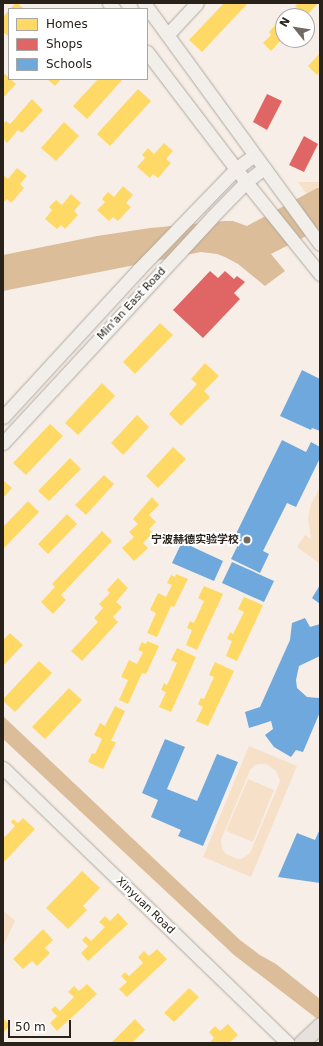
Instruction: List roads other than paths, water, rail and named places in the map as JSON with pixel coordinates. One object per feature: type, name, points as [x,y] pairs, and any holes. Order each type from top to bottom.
[{"type":"main road","points":[[168,34],[197,3]]},
{"type":"main road","points":[[148,8],[286,200],[317,240]]},
{"type":"main road","points":[[148,53],[237,168],[246,182],[320,274]]},
{"type":"main road","name":"Min'an East Road","points":[[3,417],[138,270],[237,168],[254,155]]},
{"type":"main road","name":"Min'an East Road","points":[[3,443],[212,217],[246,182],[264,168]]},
{"type":"main road","name":"Xinyuan Road","points":[[3,768],[288,1043]]},
{"type":"main road","points":[[301,1043],[320,1025]]},
{"type":"place","name":"宁波赫德实验学校","points":[[247,540]]}]
